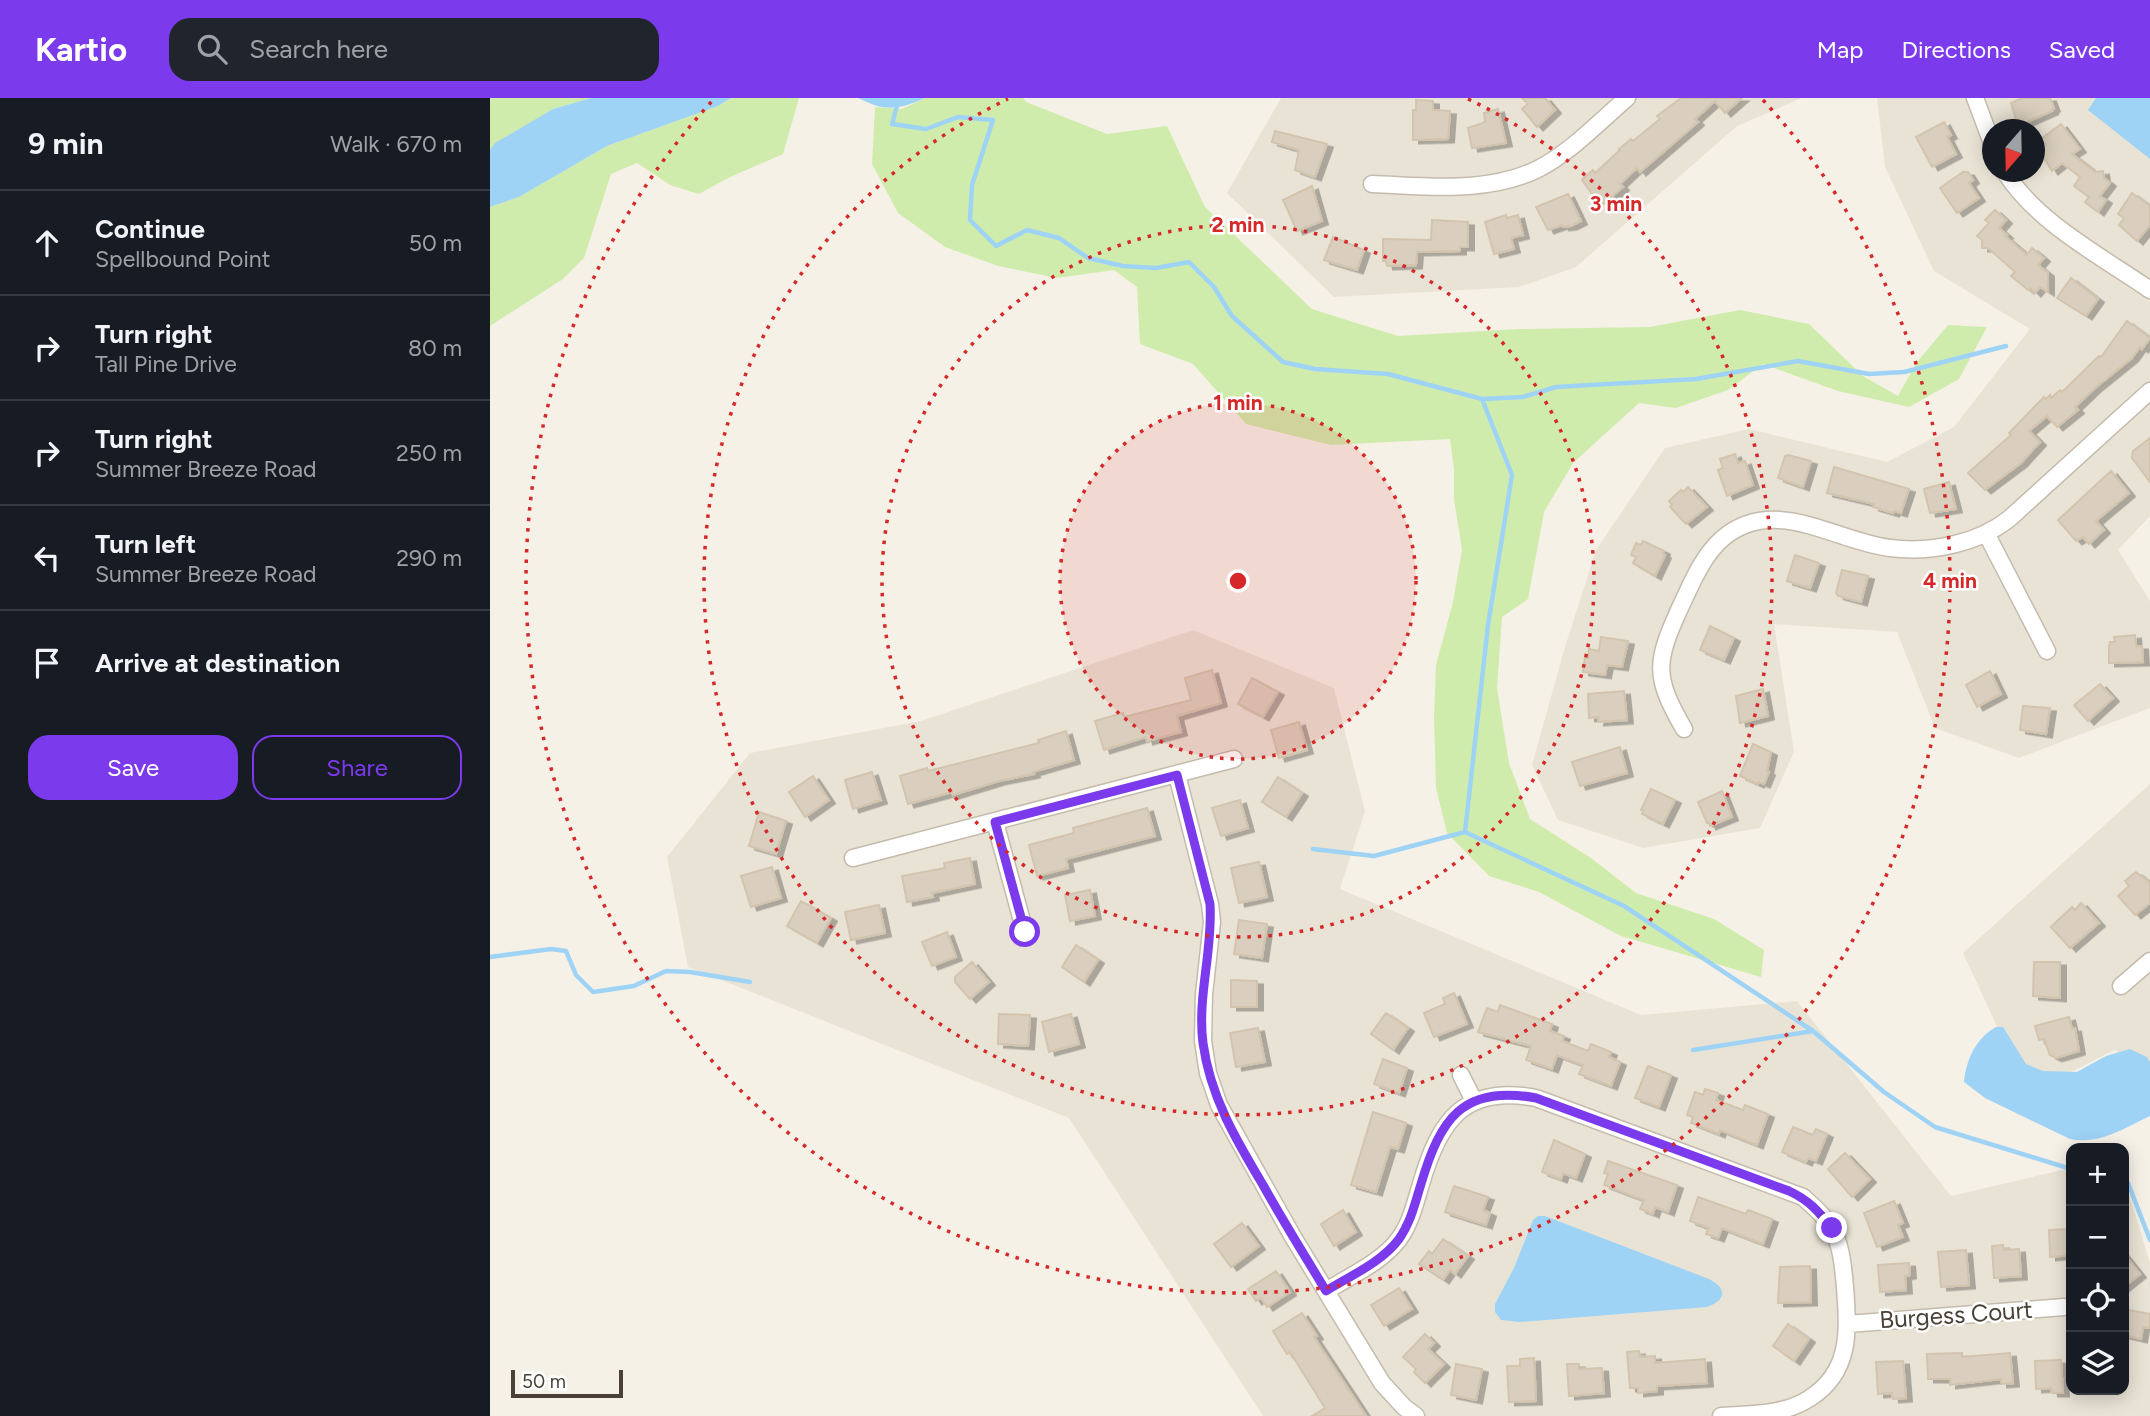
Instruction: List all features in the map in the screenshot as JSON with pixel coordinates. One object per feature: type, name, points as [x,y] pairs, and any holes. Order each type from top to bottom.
[{"type":"street","points":[[1372,184],[1475,186],[1520,176],[1557,157],[1627,98]]},
{"type":"street","points":[[1975,98],[1983,119]]},
{"type":"street","points":[[2013,182],[2040,213],[2150,290]]},
{"type":"street","points":[[1684,729],[1667,697],[1660,660],[1665,641],[1692,582],[1712,549],[1731,532],[1767,519],[1792,520],[1888,548],[1916,550],[1958,543],[1986,533],[2010,518],[2150,391]]},
{"type":"street","points":[[1986,533],[2047,650]]},
{"type":"street","points":[[853,858],[1234,759]]},
{"type":"street","points":[[1177,775],[1210,904],[1212,922],[1202,1019],[1209,1073],[1219,1105],[1236,1139],[1382,1383],[1416,1416]]},
{"type":"street","points":[[995,822],[1025,932]]},
{"type":"street","points":[[2121,986],[2150,961]]},
{"type":"street","points":[[1461,1075],[1474,1101]]},
{"type":"street","points":[[1326,1291],[1387,1252],[1398,1240],[1412,1215],[1436,1140],[1451,1117],[1474,1101],[1503,1094],[1536,1098],[1803,1197],[1832,1228],[1839,1246],[1848,1324],[1848,1339],[1837,1368],[1826,1385],[1796,1406],[1721,1416]]},
{"type":"street","name":"Burgess Court","points":[[1848,1324],[2064,1307]]},
{"type":"shaded area","points":[[1281,98],[1802,98],[1737,126],[1576,267],[1519,287],[1334,297],[1227,193]]},
{"type":"shaded area","points":[[1877,98],[2150,98],[2150,516],[2118,550],[2150,601],[2150,708],[2019,758],[1935,728],[1897,632],[1774,624],[1794,752],[1760,828],[1643,848],[1558,820],[1532,765],[1565,647],[1596,550],[1665,448],[1749,429],[1887,462],[1954,427],[2030,329],[1934,271],[1885,167]]},
{"type":"shaded area","points":[[1193,630],[1334,688],[1365,811],[1340,889],[1641,1015],[1797,1001],[1951,1196],[2066,1169],[2066,1395],[2129,1395],[2129,1194],[2150,1263],[2150,1416],[1263,1416],[1069,1118],[688,967],[667,857],[750,753],[921,721]]},
{"type":"shaded area","points":[[2150,784],[2150,1066],[2114,1050],[2050,1083],[2014,1063],[1963,953]]},
{"type":"green space","points":[[490,98],[591,98],[553,109],[490,150]]},
{"type":"green space","points":[[731,98],[799,98],[783,154],[699,194],[670,185],[637,163],[611,174],[584,258],[563,279],[490,326],[490,207],[519,197],[607,146],[718,106]]},
{"type":"green space","points":[[925,98],[1023,98],[1026,102],[1107,134],[1167,126],[1205,207],[1312,309],[1398,336],[1518,329],[1650,327],[1740,310],[1809,324],[1863,376],[1898,396],[1917,362],[1948,325],[1987,327],[1959,379],[1909,407],[1838,391],[1763,364],[1728,390],[1676,408],[1639,403],[1573,463],[1544,512],[1528,599],[1502,617],[1497,688],[1509,763],[1530,819],[1591,858],[1636,893],[1714,919],[1764,950],[1761,977],[1621,936],[1539,892],[1489,876],[1447,833],[1436,788],[1434,717],[1436,665],[1453,602],[1462,550],[1454,499],[1450,439],[1331,445],[1246,424],[1193,364],[1140,344],[1137,287],[1114,270],[1057,278],[998,266],[945,247],[898,213],[872,164],[875,107],[902,109]]},
{"type":"water","points":[[591,98],[731,98],[718,106],[607,146],[519,197],[490,207],[490,150],[495,143],[553,109]]},
{"type":"water","points":[[858,98],[925,98],[892,108],[876,106]]},
{"type":"water","points":[[2096,98],[2150,98],[2150,159],[2088,110]]},
{"type":"water","points":[[1996,1027],[2003,1027],[2026,1064],[2043,1071],[2077,1072],[2106,1056],[2130,1049],[2147,1057],[2150,1062],[2150,1116],[2102,1138],[2070,1139],[1985,1098],[1964,1082],[1965,1074],[1978,1043]]},
{"type":"water","points":[[1538,1216],[1545,1216],[1709,1279],[1722,1290],[1721,1297],[1707,1307],[1520,1322],[1501,1320],[1495,1312],[1495,1304],[1514,1268],[1533,1220]]},
{"type":"building","points":[[1522,98],[1545,98],[1555,110],[1537,127],[1522,109],[1528,104]]},
{"type":"building","points":[[1681,98],[1742,98],[1725,113],[1715,101],[1695,119],[1698,122],[1640,172],[1637,168],[1620,184],[1623,187],[1603,204],[1596,196],[1595,198],[1582,180],[1593,170],[1595,173],[1619,149],[1660,119],[1657,116]]},
{"type":"building","points":[[2022,98],[2050,98],[2054,108],[2034,119],[2016,119],[2011,103]]},
{"type":"building","points":[[1416,100],[1433,101],[1433,110],[1450,111],[1448,139],[1413,140],[1413,110],[1416,110]]},
{"type":"building","points":[[1498,109],[1506,143],[1472,148],[1468,128],[1483,123],[1484,113]]},
{"type":"building","points":[[1944,122],[1951,135],[1947,137],[1956,154],[1932,167],[1916,137]]},
{"type":"building","points":[[2061,124],[2080,149],[2072,154],[2095,172],[2103,171],[2104,178],[2110,183],[2100,196],[2106,200],[2098,212],[2085,202],[2089,197],[2074,186],[2080,177],[2062,163],[2052,171],[2045,160],[2045,136]]},
{"type":"building","points":[[1275,131],[1327,144],[1315,177],[1295,170],[1299,150],[1272,142]]},
{"type":"building","points":[[1963,172],[1968,172],[1973,180],[1969,183],[1979,198],[1957,213],[1940,188]]},
{"type":"building","points":[[1312,186],[1322,221],[1297,231],[1283,200]]},
{"type":"building","points":[[2132,193],[2150,206],[2150,225],[2137,241],[2119,225],[2124,218],[2118,214]]},
{"type":"building","points":[[1568,194],[1581,221],[1571,226],[1562,225],[1548,230],[1536,207]]},
{"type":"building","points":[[1995,210],[2006,220],[1999,228],[2007,235],[2005,236],[2027,255],[2032,248],[2044,258],[2038,265],[2048,273],[2048,292],[2040,287],[2035,293],[2030,288],[2028,290],[2011,276],[2015,272],[1988,248],[1982,248],[1982,240],[1977,236],[1989,223],[1985,220]]},
{"type":"building","points":[[1506,215],[1507,218],[1518,215],[1523,235],[1511,238],[1514,249],[1494,254],[1485,222]]},
{"type":"building","points":[[1432,220],[1468,222],[1468,247],[1460,247],[1460,251],[1417,252],[1416,265],[1387,266],[1386,261],[1383,261],[1383,239],[1431,240]]},
{"type":"building","points":[[1333,237],[1364,250],[1357,270],[1324,260]]},
{"type":"building","points":[[2071,278],[2098,299],[2086,316],[2057,298]]},
{"type":"building","points":[[2127,321],[2150,338],[2142,349],[2140,347],[2132,358],[2095,388],[2075,407],[2078,410],[2057,427],[2047,416],[2029,431],[2040,442],[2021,463],[1985,490],[1968,473],[2011,435],[2009,433],[2044,397],[2046,399],[2050,395],[2051,398],[2060,390],[2062,392],[2101,357]]},
{"type":"building","points":[[2150,438],[2150,482],[2132,458],[2133,451]]},
{"type":"building","points":[[1735,454],[1738,463],[1745,461],[1753,485],[1727,496],[1718,470],[1723,468],[1720,459]]},
{"type":"building","points":[[1785,456],[1811,461],[1803,487],[1778,478]]},
{"type":"building","points":[[1834,467],[1909,489],[1901,513],[1827,493]]},
{"type":"building","points":[[2111,471],[2129,493],[2096,521],[2104,530],[2089,544],[2083,537],[2076,541],[2058,520]]},
{"type":"building","points":[[1949,482],[1956,509],[1930,513],[1924,489]]},
{"type":"building","points":[[1688,487],[1707,507],[1686,524],[1670,507],[1672,505],[1669,501]]},
{"type":"building","points":[[1643,541],[1664,551],[1665,555],[1655,576],[1633,563],[1636,557],[1631,555],[1636,543],[1641,545]]},
{"type":"building","points":[[1795,555],[1819,563],[1810,588],[1787,581]]},
{"type":"building","points":[[1842,570],[1868,576],[1861,602],[1838,596],[1836,593]]},
{"type":"building","points":[[1710,626],[1734,638],[1724,660],[1700,650]]},
{"type":"building","points":[[2135,635],[2136,646],[2142,646],[2143,662],[2109,663],[2109,647],[2110,642],[2115,642],[2114,637]]},
{"type":"building","points":[[1601,637],[1628,641],[1622,667],[1607,665],[1605,675],[1583,672],[1589,649],[1599,651]]},
{"type":"building","points":[[1212,670],[1221,703],[1177,716],[1181,732],[1147,741],[1146,737],[1104,750],[1095,721],[1123,713],[1124,717],[1191,700],[1185,678]]},
{"type":"building","points":[[1990,671],[2001,694],[1977,707],[1966,685]]},
{"type":"building","points":[[1252,678],[1278,692],[1263,717],[1238,704]]},
{"type":"building","points":[[2100,684],[2113,698],[2088,721],[2074,705]]},
{"type":"building","points":[[1763,689],[1768,716],[1740,723],[1736,696]]},
{"type":"building","points":[[1624,691],[1627,720],[1598,722],[1599,717],[1589,718],[1588,694]]},
{"type":"building","points":[[2023,706],[2050,708],[2046,734],[2020,730]]},
{"type":"building","points":[[1299,722],[1307,750],[1279,758],[1271,730]]},
{"type":"building","points":[[1066,731],[1074,760],[1033,772],[1034,774],[908,804],[900,776],[1039,743],[1038,740]]},
{"type":"building","points":[[1753,744],[1771,752],[1769,772],[1764,784],[1740,776]]},
{"type":"building","points":[[1620,747],[1627,773],[1580,786],[1572,762]]},
{"type":"building","points":[[872,772],[881,800],[853,809],[845,780]]},
{"type":"building","points":[[813,776],[829,800],[805,817],[789,792]]},
{"type":"building","points":[[1278,777],[1302,793],[1286,817],[1262,802]]},
{"type":"building","points":[[1651,789],[1675,800],[1663,824],[1642,814],[1641,810]]},
{"type":"building","points":[[1722,791],[1732,817],[1710,826],[1698,802]]},
{"type":"building","points":[[1240,800],[1248,828],[1221,836],[1212,808]]},
{"type":"building","points":[[1147,808],[1155,836],[1066,859],[1068,868],[1037,876],[1029,845],[1074,833],[1073,828]]},
{"type":"building","points":[[759,812],[786,821],[776,854],[749,846]]},
{"type":"building","points":[[970,858],[975,884],[932,893],[933,897],[907,902],[902,876],[945,868],[944,863]]},
{"type":"building","points":[[1259,862],[1267,897],[1239,903],[1231,868]]},
{"type":"building","points":[[772,867],[781,898],[751,907],[741,876]]},
{"type":"building","points":[[2136,872],[2150,883],[2150,903],[2135,915],[2118,896],[2129,886],[2125,881]]},
{"type":"building","points":[[1090,890],[1095,916],[1070,921],[1065,895]]},
{"type":"building","points":[[801,901],[831,918],[817,943],[787,926]]},
{"type":"building","points":[[2081,903],[2099,923],[2070,948],[2051,927],[2072,907],[2075,910]]},
{"type":"building","points":[[879,905],[885,933],[851,940],[845,912]]},
{"type":"building","points":[[1239,920],[1267,924],[1262,958],[1234,954]]},
{"type":"building","points":[[947,932],[956,957],[932,966],[922,942]]},
{"type":"building","points":[[1076,945],[1098,960],[1084,982],[1062,967]]},
{"type":"building","points":[[972,962],[989,982],[970,999],[955,982],[955,977]]},
{"type":"building","points":[[2034,962],[2060,962],[2060,998],[2033,996]]},
{"type":"building","points":[[1231,980],[1257,981],[1257,1007],[1231,1007]]},
{"type":"building","points":[[1454,993],[1467,1024],[1434,1037],[1424,1013],[1445,1004],[1443,998]]},
{"type":"building","points":[[1500,1005],[1552,1024],[1550,1031],[1564,1036],[1562,1041],[1588,1051],[1591,1044],[1611,1052],[1609,1057],[1620,1062],[1611,1086],[1579,1074],[1583,1065],[1557,1055],[1552,1069],[1526,1060],[1531,1046],[1478,1032],[1487,1008],[1498,1012]]},
{"type":"building","points":[[1386,1013],[1408,1028],[1393,1050],[1371,1034]]},
{"type":"building","points":[[999,1014],[1030,1015],[1028,1046],[998,1044]]},
{"type":"building","points":[[1071,1014],[1079,1044],[1049,1052],[1042,1022]]},
{"type":"building","points":[[2069,1017],[2072,1029],[2075,1028],[2079,1051],[2056,1058],[2050,1055],[2044,1039],[2039,1040],[2035,1026]]},
{"type":"building","points":[[1258,1028],[1265,1062],[1236,1067],[1230,1033]]},
{"type":"building","points":[[1383,1059],[1407,1068],[1399,1093],[1374,1084]]},
{"type":"building","points":[[1648,1066],[1671,1075],[1659,1107],[1635,1098]]},
{"type":"building","points":[[1705,1089],[1718,1093],[1716,1100],[1743,1110],[1745,1105],[1768,1114],[1757,1145],[1720,1130],[1719,1134],[1691,1123],[1693,1117],[1687,1115],[1695,1092],[1703,1095]]},
{"type":"building","points":[[1373,1112],[1406,1123],[1398,1149],[1390,1147],[1376,1192],[1351,1185]]},
{"type":"building","points":[[1793,1127],[1813,1135],[1816,1129],[1827,1134],[1816,1161],[1808,1158],[1806,1162],[1782,1152]]},
{"type":"building","points":[[1554,1140],[1585,1154],[1576,1178],[1563,1173],[1561,1179],[1542,1172]]},
{"type":"building","points":[[1845,1153],[1870,1179],[1852,1197],[1828,1169]]},
{"type":"building","points":[[1608,1161],[1677,1185],[1668,1212],[1655,1207],[1653,1214],[1640,1209],[1644,1200],[1604,1185],[1608,1174],[1604,1173]]},
{"type":"building","points":[[1454,1186],[1488,1197],[1483,1210],[1490,1213],[1486,1225],[1445,1212]]},
{"type":"building","points":[[1698,1197],[1746,1214],[1748,1210],[1772,1219],[1763,1244],[1722,1228],[1718,1238],[1706,1234],[1709,1228],[1690,1221]]},
{"type":"building","points":[[1894,1201],[1903,1223],[1898,1225],[1903,1237],[1877,1247],[1864,1213]]},
{"type":"building","points":[[1343,1210],[1356,1232],[1334,1246],[1321,1224]]},
{"type":"building","points":[[1242,1223],[1259,1246],[1231,1267],[1214,1244]]},
{"type":"building","points":[[2066,1229],[2066,1255],[2050,1257],[2049,1230]]},
{"type":"building","points":[[1443,1239],[1468,1256],[1455,1274],[1450,1270],[1443,1280],[1419,1264],[1429,1251],[1432,1254]]},
{"type":"building","points":[[2003,1245],[2004,1250],[2019,1249],[2021,1276],[1994,1278],[1992,1246]]},
{"type":"building","points":[[1966,1250],[1969,1285],[1941,1287],[1938,1252]]},
{"type":"building","points":[[2129,1260],[2140,1274],[2129,1283]]},
{"type":"building","points":[[1909,1263],[1910,1275],[1905,1276],[1906,1290],[1880,1292],[1878,1265]]},
{"type":"building","points":[[1810,1266],[1811,1302],[1778,1303],[1780,1267]]},
{"type":"building","points":[[1276,1271],[1290,1292],[1267,1307],[1261,1298],[1256,1301],[1248,1289]]},
{"type":"building","points":[[1399,1288],[1412,1309],[1384,1326],[1371,1305]]},
{"type":"building","points":[[2129,1310],[2150,1314],[2150,1328],[2143,1327],[2141,1339],[2129,1336]]},
{"type":"building","points":[[1302,1313],[1317,1336],[1314,1337],[1366,1416],[1312,1416],[1325,1408],[1290,1352],[1287,1354],[1273,1331]]},
{"type":"building","points":[[1788,1324],[1809,1339],[1794,1361],[1773,1346]]},
{"type":"building","points":[[1425,1334],[1434,1343],[1428,1349],[1444,1364],[1425,1383],[1414,1372],[1416,1369],[1403,1357]]},
{"type":"building","points":[[1639,1351],[1640,1357],[1655,1356],[1655,1363],[1705,1359],[1707,1383],[1657,1386],[1657,1391],[1638,1393],[1638,1388],[1630,1388],[1627,1352]]},
{"type":"building","points":[[1962,1353],[1962,1357],[2010,1353],[2013,1383],[2001,1384],[2001,1379],[1950,1385],[1950,1379],[1928,1379],[1927,1354]]},
{"type":"building","points":[[1534,1358],[1536,1401],[1509,1402],[1507,1366],[1520,1366],[1520,1359]]},
{"type":"building","points":[[2061,1360],[2063,1393],[2052,1393],[2051,1388],[2036,1389],[2035,1361]]},
{"type":"building","points":[[1903,1361],[1906,1398],[1893,1399],[1892,1393],[1878,1394],[1876,1362]]},
{"type":"building","points":[[1456,1364],[1482,1369],[1476,1400],[1451,1395]]},
{"type":"building","points":[[1567,1364],[1579,1364],[1579,1369],[1602,1368],[1604,1393],[1569,1396]]},
{"type":"waterway","points":[[899,98],[892,124],[926,129],[958,117],[993,120],[972,185],[970,220],[996,246],[1027,230],[1059,238],[1088,258],[1123,266],[1156,268],[1189,262],[1214,287],[1232,316],[1283,362],[1315,369],[1388,374],[1482,399],[1512,475],[1488,625],[1465,832]]},
{"type":"waterway","points":[[1483,399],[1523,397],[1556,387],[1696,379],[1798,361],[1869,374],[1904,372],[2006,346]]},
{"type":"waterway","points":[[1313,849],[1374,856],[1465,832],[1624,906],[1813,1031],[1884,1092],[1935,1127],[2066,1167]]},
{"type":"waterway","points":[[490,957],[551,949],[566,951],[576,975],[593,992],[634,986],[666,971],[690,972],[750,982]]},
{"type":"waterway","points":[[1693,1050],[1813,1031]]},
{"type":"waterway","points":[[2129,1186],[2150,1240]]},
{"type":"route","points":[[1025,932],[995,822],[1177,775],[1205,879],[1212,922],[1202,1019],[1209,1073],[1219,1105],[1236,1139],[1326,1291],[1387,1252],[1406,1229],[1432,1147],[1451,1117],[1474,1101],[1503,1094],[1536,1098],[1789,1191],[1803,1197],[1832,1228]]}]
